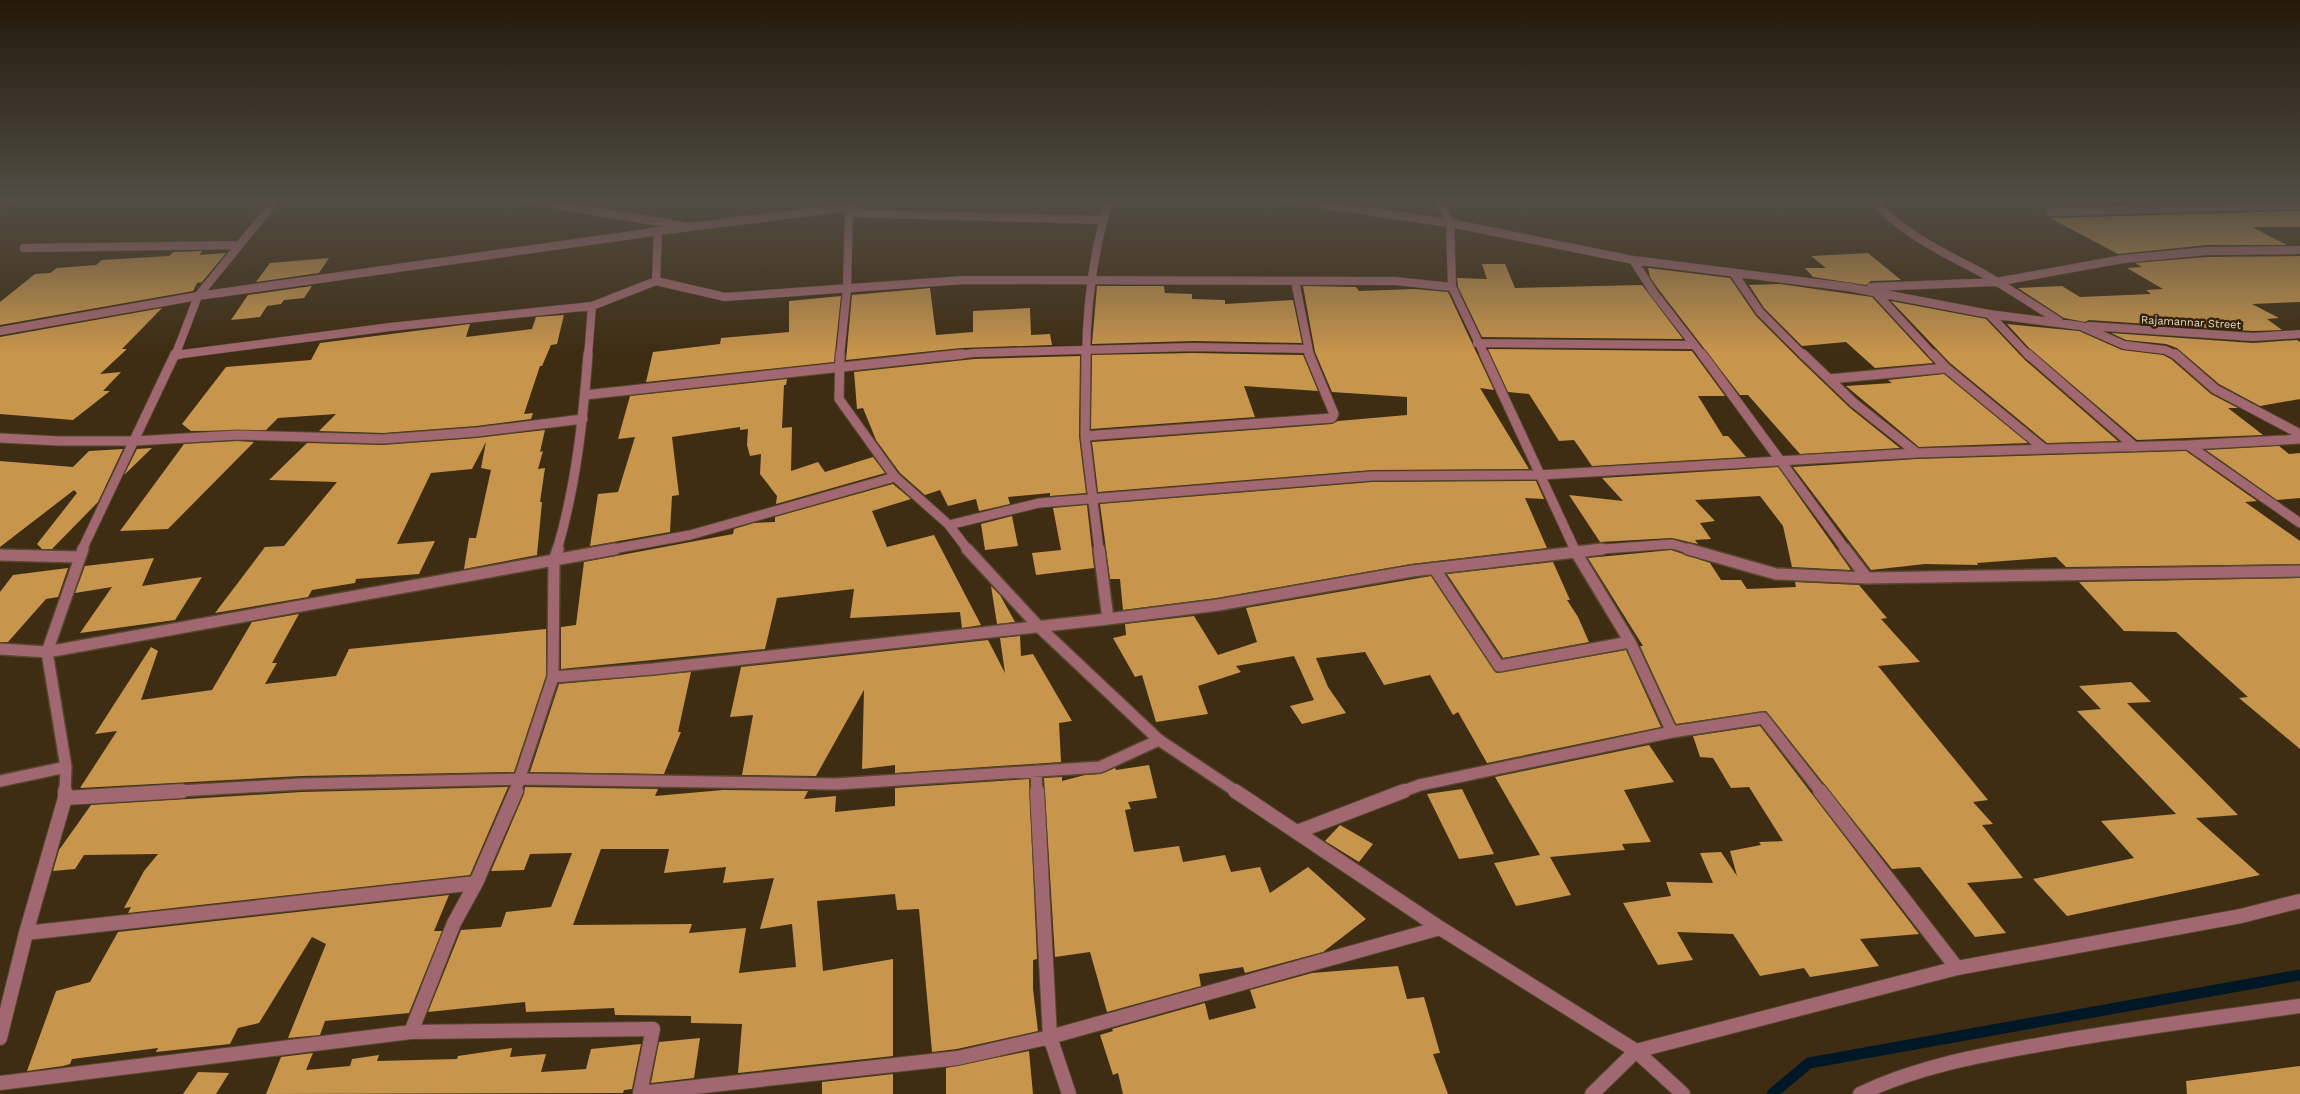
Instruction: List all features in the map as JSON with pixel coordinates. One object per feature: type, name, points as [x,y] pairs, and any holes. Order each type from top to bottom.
[{"type":"street","points":[[0,1038],[3,1015],[65,798],[66,767],[47,652],[80,557],[175,355],[198,296],[234,250]]},
{"type":"street","points":[[0,331],[198,296],[523,250]]},
{"type":"street","points":[[656,281],[657,250]]},
{"type":"street","points":[[848,250],[847,289],[838,369],[839,399],[895,477],[949,525],[973,557],[1039,627],[1159,740],[1440,928],[1636,1051],[1683,1094]]},
{"type":"street","points":[[1097,250],[1091,280],[1086,349],[1085,436],[1108,619]]},
{"type":"street","points":[[1451,250],[1452,287],[1576,553],[1630,642],[1672,732]]},
{"type":"street","points":[[1584,250],[1633,260],[1848,287],[1989,314],[2081,326],[2124,345],[2165,350],[2177,355],[2215,389],[2300,434]]},
{"type":"street","points":[[1941,250],[2061,323]]},
{"type":"street","points":[[1848,287],[1996,282],[2132,258],[2206,250]]},
{"type":"street","points":[[1633,260],[1654,293],[1709,363],[1778,460],[1867,578]]},
{"type":"street","points":[[1734,274],[1760,312],[1854,403],[1918,453]]},
{"type":"street","points":[[175,355],[390,327],[592,306],[656,281],[725,297],[964,280],[1395,281],[1452,287]]},
{"type":"street","points":[[1085,436],[1332,418],[1334,414],[1307,349],[1295,281]]},
{"type":"street","points":[[1875,292],[1946,368],[2043,448]]},
{"type":"street","points":[[411,1032],[454,924],[476,883],[521,779],[554,677],[554,561],[568,514],[583,420],[592,306]]},
{"type":"street","points":[[1989,314],[2034,362],[2135,447]]},
{"type":"street","name":"Rajamannar Street","points":[[2081,326],[2252,336],[2300,334]]},
{"type":"street","points":[[1478,343],[1693,345]]},
{"type":"street","points":[[585,395],[974,353],[1193,347],[1307,349]]},
{"type":"street","points":[[1829,379],[1946,368]]},
{"type":"street","points":[[0,438],[59,441],[136,441],[237,435],[382,439],[477,432],[583,420]]},
{"type":"street","points":[[949,525],[1039,503],[1372,476],[1540,475],[1918,453],[2043,448],[2188,446],[2300,439]]},
{"type":"street","points":[[2188,446],[2300,523]]},
{"type":"street","points":[[0,649],[47,652],[690,535],[895,477]]},
{"type":"street","points":[[554,677],[653,669],[1108,619],[1218,605],[1434,568],[1576,553],[1597,549],[1672,544],[1776,574],[1867,578],[2300,571]]},
{"type":"street","points":[[0,555],[80,557]]},
{"type":"street","points":[[1434,568],[1499,666],[1630,642]]},
{"type":"street","points":[[1297,832],[1420,785],[1672,732],[1763,718],[1957,968]]},
{"type":"street","points":[[65,798],[302,784],[521,779],[836,784],[1100,767],[1159,740]]},
{"type":"street","points":[[0,781],[66,767]]},
{"type":"street","points":[[1036,771],[1050,1037],[1069,1094]]},
{"type":"street","points":[[26,932],[476,883]]},
{"type":"street","points":[[1592,1094],[1636,1051],[1957,968],[2242,916],[2300,901]]},
{"type":"street","points":[[0,1083],[411,1032],[652,1029],[640,1093],[958,1058],[1050,1037],[1440,928]]},
{"type":"street","points":[[1860,1094],[1877,1084],[1938,1065],[1998,1052],[2076,1038],[2300,1006]]},
{"type":"building","points":[[2111,250],[2157,250],[2118,254]]},
{"type":"building","points":[[203,251],[199,255],[226,253],[202,282],[197,283],[193,291],[0,325],[0,302],[35,274],[50,273],[57,268],[96,265],[102,260],[169,256],[174,252]]},
{"type":"building","points":[[1868,253],[1901,280],[1871,281],[1866,285],[1813,277],[1805,268],[1826,268],[1811,256]]},
{"type":"building","points":[[2300,256],[2300,302],[2252,304],[2279,318],[2267,319],[2282,330],[2253,331],[2089,320],[2085,322],[2064,318],[2018,288],[2062,286],[2080,297],[2151,294],[2146,290],[2163,289],[2127,268],[2142,267],[2135,263],[2207,257]]},
{"type":"building","points":[[329,258],[319,273],[256,282],[270,263]]},
{"type":"building","points":[[1482,264],[1505,264],[1515,288],[1642,285],[1683,339],[1482,337],[1458,287],[1457,278],[1487,279]]},
{"type":"building","points":[[1648,268],[1730,278],[1756,316],[1800,360],[1850,408],[1900,448],[1800,454],[1748,395],[1740,395],[1659,290],[1650,277]]},
{"type":"building","points":[[1780,284],[1872,297],[1933,363],[1875,368],[1846,342],[1802,346],[1764,308],[1749,285]]},
{"type":"building","points":[[312,286],[304,298],[284,300],[281,304],[267,306],[260,317],[231,320],[248,295]]},
{"type":"building","points":[[1097,286],[1164,286],[1165,293],[1192,294],[1192,299],[1225,300],[1225,304],[1293,300],[1302,343],[1193,341],[1092,344]]},
{"type":"building","points":[[1303,286],[1356,287],[1359,291],[1414,289],[1448,292],[1494,390],[1480,388],[1529,469],[1372,470],[1098,492],[1092,442],[1332,424],[1338,421],[1407,415],[1407,397],[1332,392],[1315,352]]},
{"type":"building","points":[[930,288],[936,335],[973,332],[973,311],[1030,308],[1031,335],[1050,334],[1052,345],[961,348],[846,360],[852,295]]},
{"type":"building","points":[[841,296],[834,362],[646,382],[653,352],[720,344],[721,338],[789,332],[789,301]]},
{"type":"building","points":[[1891,301],[1986,319],[2025,360],[2118,441],[2047,443],[1950,363]]},
{"type":"building","points":[[162,308],[122,349],[127,349],[100,374],[121,372],[103,391],[110,391],[73,420],[0,414],[0,337]]},
{"type":"building","points":[[564,315],[557,344],[551,345],[542,366],[540,366],[524,414],[533,413],[531,419],[476,426],[383,433],[319,431],[336,414],[278,418],[266,430],[191,431],[182,424],[226,367],[311,360],[320,343],[470,324],[466,337],[532,329],[536,317]]},
{"type":"building","points":[[2007,324],[2079,331],[2122,350],[2163,355],[2171,359],[2211,394],[2238,408],[2228,408],[2263,435],[2137,440],[2029,348]]},
{"type":"building","points":[[2111,333],[2253,343],[2297,340],[2300,342],[2300,399],[2260,406],[2219,384],[2177,348],[2166,344],[2126,340]]},
{"type":"building","points":[[1488,349],[1692,351],[1725,396],[1698,396],[1723,436],[1728,436],[1746,457],[1592,466],[1574,440],[1559,441],[1529,394],[1508,392]]},
{"type":"building","points":[[1193,353],[1303,355],[1318,391],[1244,386],[1255,417],[1091,429],[1092,355]]},
{"type":"building","points":[[1080,356],[1079,436],[1086,493],[1050,496],[1050,493],[1008,497],[1010,504],[979,511],[976,499],[948,506],[940,490],[925,495],[900,473],[876,440],[863,408],[857,409],[854,372],[974,359]]},
{"type":"building","points":[[1944,374],[2028,443],[1919,447],[1846,386],[1892,383],[1888,380]]},
{"type":"building","points":[[787,379],[786,385],[784,385],[782,428],[792,427],[791,471],[818,462],[825,472],[873,457],[885,473],[776,504],[777,496],[760,474],[761,454],[750,456],[747,445],[748,429],[740,430],[740,427],[672,437],[679,495],[672,496],[670,532],[590,546],[598,494],[618,492],[635,437],[618,439],[630,396]]},
{"type":"building","points":[[545,430],[540,452],[543,451],[538,469],[545,468],[540,502],[542,502],[537,555],[464,569],[469,538],[476,538],[491,470],[481,468],[486,442],[472,469],[431,473],[397,544],[435,541],[419,574],[356,579],[355,583],[312,590],[308,597],[215,613],[265,547],[284,546],[337,482],[269,480],[307,443],[383,445],[477,438]]},
{"type":"building","points":[[254,442],[168,529],[120,531],[184,444]]},
{"type":"building","points":[[2279,446],[2289,454],[2300,453],[2300,498],[2277,500],[2206,450]]},
{"type":"building","points":[[152,448],[124,475],[137,449]]},
{"type":"building","points":[[123,449],[98,502],[52,549],[42,549],[37,544],[77,493],[74,490],[0,547],[0,461],[73,467],[89,451]]},
{"type":"building","points":[[2186,451],[2257,501],[2245,502],[2300,541],[2300,564],[2066,567],[2056,557],[1977,563],[1978,565],[1925,564],[1871,570],[1793,467],[1917,459]]},
{"type":"building","points":[[1778,467],[1851,570],[1792,567],[1783,526],[1760,496],[1695,500],[1715,521],[1700,523],[1711,539],[1695,540],[1698,544],[1672,538],[1600,542],[1569,495],[1623,501],[1602,478]]},
{"type":"building","points":[[1536,481],[1544,499],[1525,498],[1547,548],[1411,564],[1217,598],[1123,610],[1120,579],[1110,579],[1100,504],[1372,482]]},
{"type":"building","points":[[893,484],[911,499],[872,511],[887,547],[934,535],[981,625],[962,628],[960,612],[850,618],[854,589],[777,598],[765,649],[561,669],[561,627],[576,625],[584,562],[733,534],[734,529],[754,523],[775,522],[775,517]]},
{"type":"building","points":[[1087,505],[1094,568],[1036,575],[1032,553],[1061,550],[1053,508]]},
{"type":"building","points":[[1012,516],[1018,546],[985,550],[981,524]]},
{"type":"building","points":[[1671,550],[1710,563],[1721,580],[1741,580],[1747,589],[1796,587],[1795,582],[1859,585],[1887,618],[1881,619],[1920,662],[1878,666],[1988,800],[1973,802],[1993,824],[1982,825],[2023,878],[1967,883],[2006,933],[1975,937],[1920,867],[1892,869],[1766,711],[1676,724],[1640,646],[1643,646],[1588,558]]},
{"type":"building","points":[[154,558],[142,586],[202,577],[175,620],[80,633],[112,587],[75,593],[85,566]]},
{"type":"building","points":[[1553,562],[1570,600],[1567,600],[1578,617],[1589,642],[1503,658],[1447,574]]},
{"type":"building","points":[[68,568],[58,597],[46,599],[8,642],[0,642],[0,592],[13,575]]},
{"type":"building","points":[[1431,576],[1496,673],[1626,650],[1661,727],[1487,763],[1458,712],[1453,715],[1430,675],[1384,685],[1365,652],[1316,658],[1328,687],[1346,713],[1302,724],[1290,706],[1314,700],[1294,656],[1236,666],[1241,672],[1198,686],[1208,714],[1156,722],[1142,675],[1135,677],[1113,638],[1126,635],[1125,624],[1194,616],[1218,655],[1257,642],[1246,608]]},
{"type":"building","points":[[2300,578],[2300,749],[2239,698],[2248,697],[2176,632],[2124,631],[2079,582]]},
{"type":"building","points":[[991,586],[1000,595],[1015,622],[997,624]]},
{"type":"building","points":[[299,614],[272,663],[277,663],[265,684],[336,676],[349,649],[546,629],[546,676],[514,772],[301,776],[80,788],[117,731],[95,734],[151,647],[158,651],[141,700],[212,690],[252,622]]},
{"type":"building","points":[[1020,636],[1021,656],[1033,654],[1072,721],[1059,723],[1061,762],[895,773],[895,765],[862,769],[864,690],[816,776],[742,775],[753,715],[730,717],[741,667],[988,640],[1005,673],[1000,638]]},
{"type":"building","points":[[691,672],[678,732],[681,732],[664,774],[530,772],[559,684]]},
{"type":"building","points":[[2131,682],[2151,702],[2127,703],[2238,815],[2196,818],[2260,875],[2067,916],[2033,879],[2134,858],[2101,821],[2176,814],[2077,711],[2101,709],[2079,686]]},
{"type":"building","points":[[1760,726],[1919,934],[1860,939],[1879,966],[1810,977],[1804,968],[1760,976],[1733,934],[1677,932],[1693,960],[1658,965],[1623,903],[1671,896],[1666,882],[1713,883],[1700,853],[1721,852],[1737,876],[1730,851],[1761,845],[1759,842],[1783,841],[1749,787],[1731,788],[1713,758],[1700,757],[1693,736]]},
{"type":"building","points":[[1649,745],[1674,782],[1624,790],[1651,842],[1622,844],[1625,850],[1550,857],[1571,895],[1516,906],[1494,863],[1540,855],[1495,777]]},
{"type":"building","points":[[1149,765],[1157,798],[1128,802],[1131,809],[1125,810],[1134,852],[1179,846],[1183,862],[1225,855],[1231,872],[1260,867],[1270,893],[1308,867],[1366,919],[1323,952],[1245,973],[1243,967],[1199,974],[1201,986],[1107,1012],[1090,952],[1055,957],[1044,778],[1062,777],[1062,781],[1085,775],[1101,774],[1115,768],[1116,770]]},
{"type":"building","points":[[1029,779],[1037,959],[1033,960],[1033,989],[1038,1031],[957,1049],[932,1052],[919,909],[897,910],[895,894],[817,901],[823,971],[893,959],[893,1056],[738,1073],[742,1024],[691,1023],[691,1016],[615,1015],[614,1008],[526,1012],[525,1002],[428,1012],[461,930],[501,927],[506,912],[551,907],[572,853],[530,854],[524,870],[491,871],[524,794],[525,787],[658,789],[655,796],[723,790],[808,791],[804,799],[836,796],[835,812],[895,806],[895,788]],"holes":[[[601,849],[669,849],[664,873],[726,867],[723,883],[774,878],[760,929],[792,924],[796,967],[739,973],[746,928],[689,933],[692,924],[573,925]]]},
{"type":"building","points":[[508,787],[470,875],[128,913],[131,907],[124,908],[144,871],[158,854],[84,855],[75,869],[53,871],[59,850],[91,805],[301,792]]},
{"type":"building","points":[[1462,789],[1494,854],[1459,859],[1427,794]]},
{"type":"building","points":[[1340,825],[1373,844],[1359,862],[1325,841]]},
{"type":"building","points":[[449,895],[434,931],[442,931],[409,1013],[325,1021],[320,1035],[288,1038],[326,944],[312,937],[259,1023],[238,1028],[230,1044],[156,1052],[158,1048],[72,1059],[70,1064],[63,1066],[27,1071],[56,991],[90,982],[118,932]]},
{"type":"building","points":[[1398,966],[1407,999],[1424,997],[1440,1053],[1433,1054],[1448,1094],[1123,1094],[1118,1073],[1113,1075],[1100,1035],[1113,1031],[1112,1029],[1205,1003],[1209,1020],[1256,1008],[1250,990],[1312,973]]},
{"type":"building","points":[[700,1038],[694,1078],[651,1083],[659,1042]]},
{"type":"building","points":[[641,1044],[632,1089],[624,1090],[623,1093],[266,1094],[281,1057],[313,1053],[306,1070],[350,1066],[352,1059],[379,1055],[377,1061],[457,1059],[458,1056],[512,1048],[510,1057],[546,1054],[541,1072],[586,1069],[591,1049]]},
{"type":"building","points":[[1029,1051],[1033,1094],[946,1094],[946,1068]]},
{"type":"building","points":[[2300,1066],[2300,1094],[2187,1094],[2186,1081]]},
{"type":"building","points":[[198,1072],[229,1073],[216,1094],[183,1094]]},
{"type":"building","points":[[893,1074],[893,1094],[822,1094],[822,1082]]},
{"type":"waterway","points":[[1772,1094],[1809,1063],[2300,975]]}]
